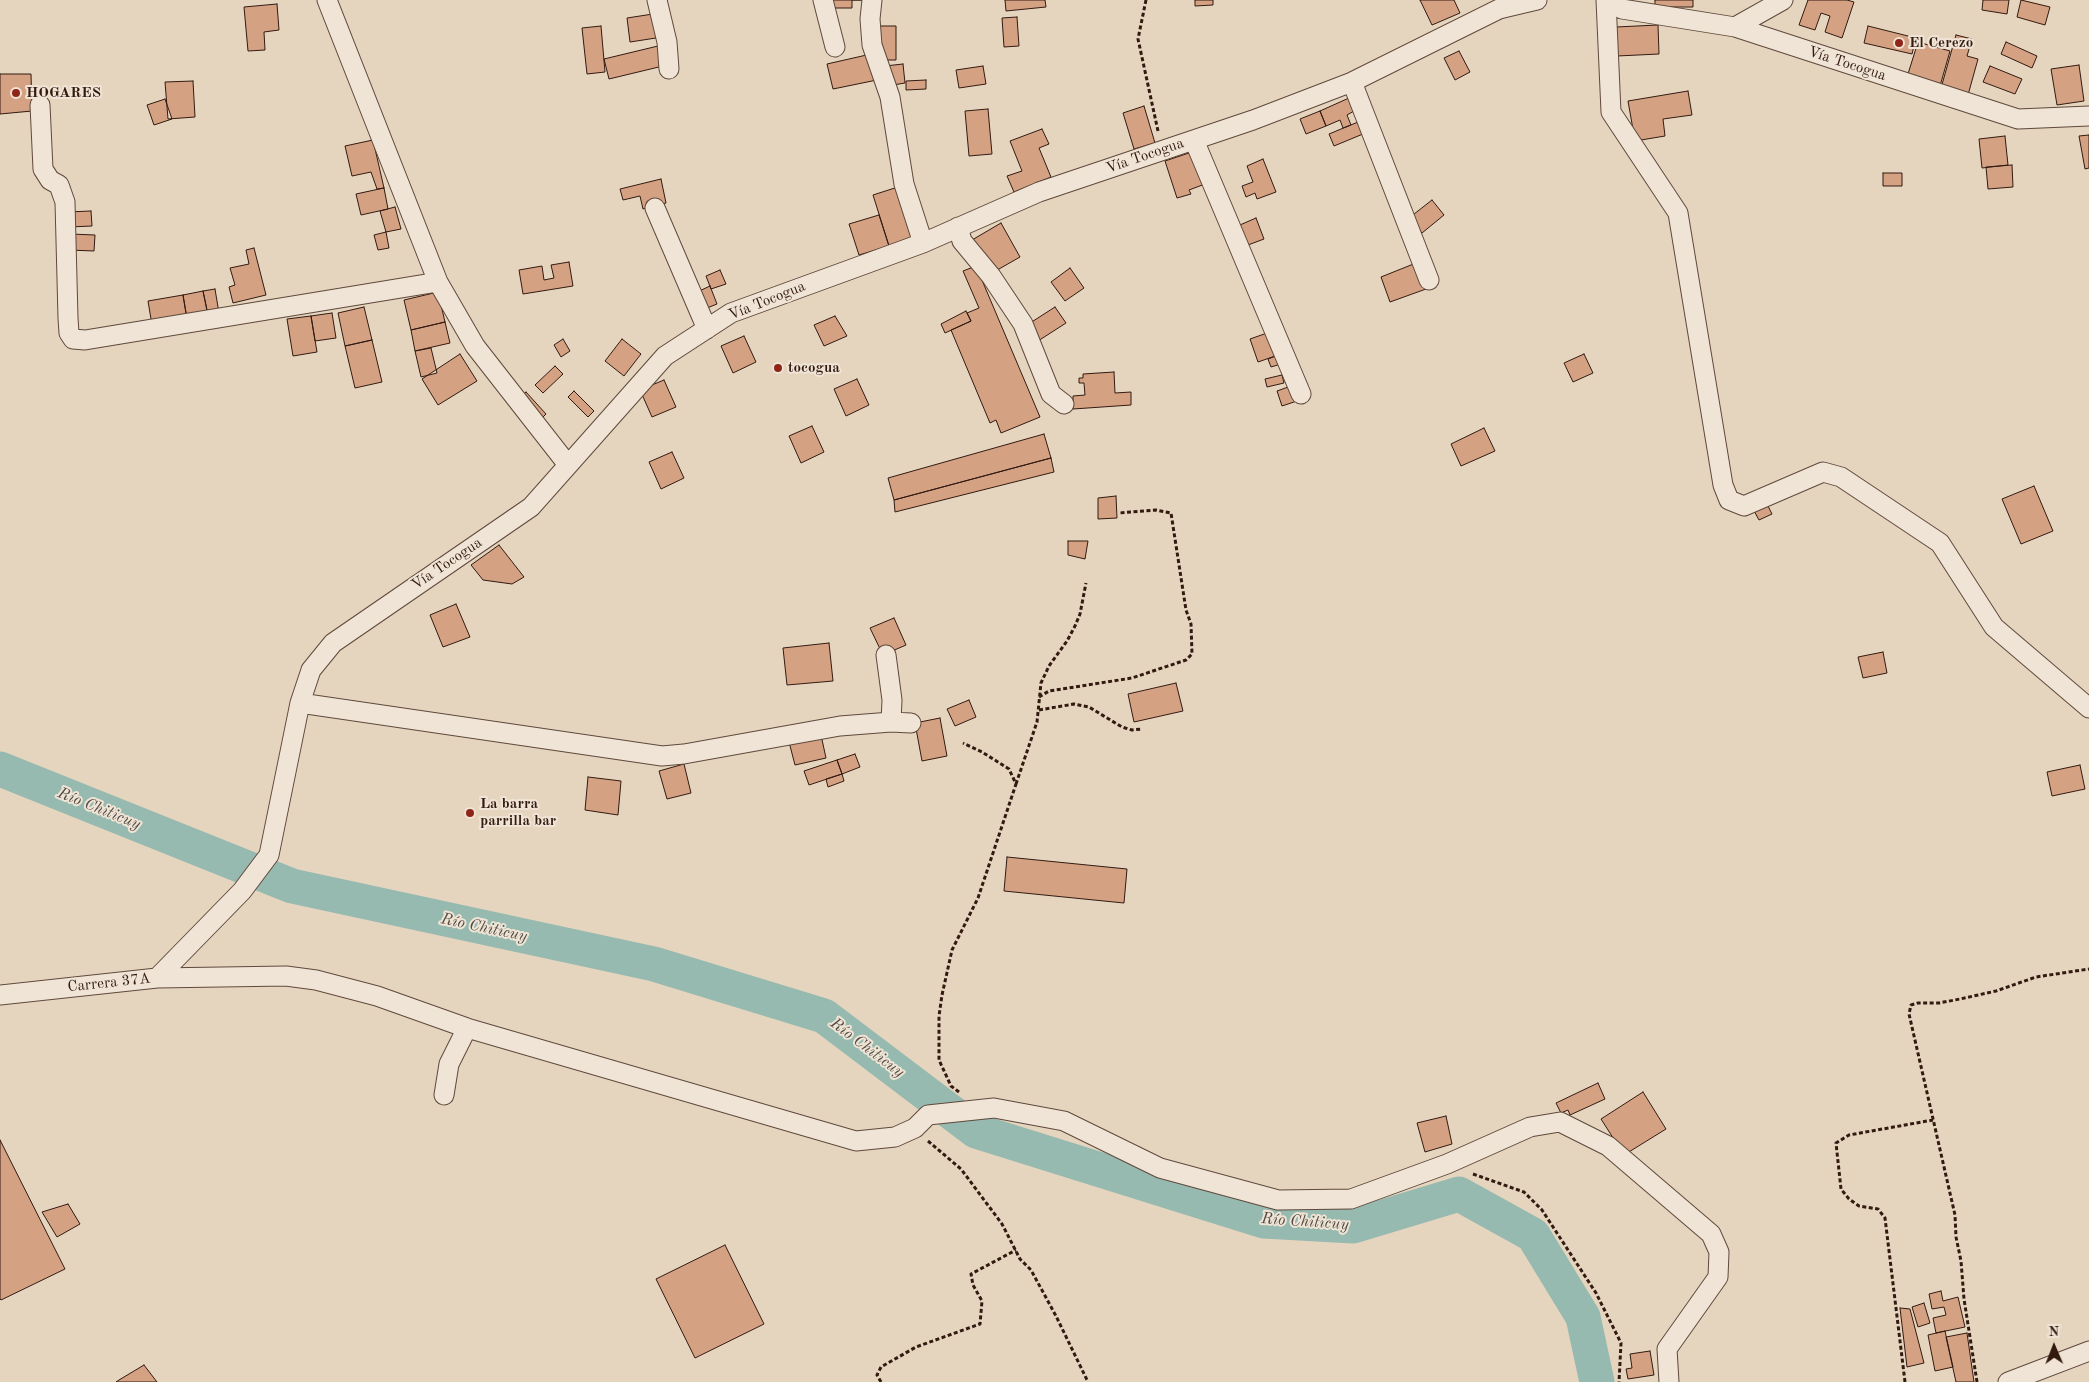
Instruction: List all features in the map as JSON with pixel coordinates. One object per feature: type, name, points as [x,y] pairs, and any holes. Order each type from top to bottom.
[{"type":"street","points":[[657,0],[667,42],[669,69]]},
{"type":"street","points":[[823,0],[835,48]]},
{"type":"street","points":[[872,0],[870,19],[872,45],[890,97],[904,184],[923,243]]},
{"type":"street","name":"Vía Tocogua","points":[[242,892],[269,855],[300,703],[311,670],[332,643],[531,507],[665,356],[731,313],[923,243],[1039,192],[1194,140],[1352,82],[1499,9],[1537,0]]},
{"type":"street","points":[[1606,0],[1611,112],[1678,213],[1723,484],[1729,500],[1744,506],[1824,472],[1841,477],[1940,543],[1994,626],[2089,708]]},
{"type":"street","name":"Vía Tocogua","points":[[1606,0],[1622,10],[1735,27],[2018,119],[2089,116]]},
{"type":"street","points":[[1735,27],[1783,0]]},
{"type":"street","points":[[333,1],[438,282],[475,346],[568,465]]},
{"type":"street","points":[[1352,82],[1429,280]]},
{"type":"street","points":[[40,105],[43,169],[50,180],[59,185],[65,202],[68,318],[69,333],[72,339],[85,340],[438,282]]},
{"type":"street","points":[[1194,140],[1301,394]]},
{"type":"street","points":[[655,208],[707,329]]},
{"type":"street","points":[[958,227],[962,241],[991,276],[1023,324],[1051,394],[1064,404]]},
{"type":"street","points":[[886,655],[891,692],[891,722]]},
{"type":"street","points":[[300,703],[662,756],[684,754],[840,726],[891,722],[912,723]]},
{"type":"street","name":"Carrera 37A","points":[[0,995],[157,978],[242,892]]},
{"type":"street","points":[[157,978],[286,976],[316,980],[377,996],[467,1028],[856,1141],[895,1137],[915,1128],[928,1115],[968,1103],[1064,1121],[1160,1168],[1278,1200],[1351,1199],[1447,1164],[1530,1127],[1560,1122],[1608,1146],[1711,1234],[1719,1252],[1718,1277],[1667,1349],[1669,1382]]},
{"type":"street","points":[[444,1095],[449,1064],[467,1028]]},
{"type":"street","points":[[2008,1382],[2044,1375],[2089,1351]]},
{"type":"path","points":[[1146,0],[1138,39],[1162,150]]},
{"type":"path","points":[[1039,697],[1049,691],[1132,678],[1186,660],[1192,654],[1191,624],[1186,610],[1171,513],[1156,510],[1119,514]]},
{"type":"path","points":[[968,1103],[951,1086],[939,1060],[939,1016],[952,950],[978,898],[1032,742],[1039,710],[1041,683],[1049,666],[1068,641],[1075,626],[1080,614],[1086,583]]},
{"type":"path","points":[[1039,710],[1074,704],[1089,707],[1122,727],[1132,730],[1142,729]]},
{"type":"path","points":[[963,743],[982,752],[1009,769],[1016,784]]},
{"type":"path","points":[[1977,1382],[1964,1298],[1955,1215],[1908,1014],[1911,1005],[1960,999],[1996,991],[2036,977],[2089,969]]},
{"type":"path","points":[[1905,1382],[1885,1218],[1878,1209],[1859,1206],[1841,1189],[1836,1143],[1849,1135],[1933,1120]]},
{"type":"path","points":[[915,1128],[961,1169],[996,1216],[1016,1250],[1031,1270],[1088,1382]]},
{"type":"path","points":[[1447,1164],[1457,1170],[1524,1192],[1542,1210],[1596,1293],[1621,1343],[1619,1382]]},
{"type":"path","points":[[881,1382],[877,1375],[881,1367],[916,1347],[980,1324],[982,1301],[972,1285],[971,1274],[1016,1250]]},
{"type":"building","points":[[826,0],[852,0],[852,8],[833,8]]},
{"type":"building","points":[[1005,0],[1045,0],[1046,7],[1006,11]]},
{"type":"building","points":[[1195,0],[1213,0],[1213,5],[1195,6]]},
{"type":"building","points":[[1420,0],[1454,0],[1460,13],[1432,25]]},
{"type":"building","points":[[1655,0],[1693,0],[1693,7],[1655,7]]},
{"type":"building","points":[[1808,0],[1847,0],[1854,2],[1842,38],[1825,32],[1830,16],[1821,13],[1815,30],[1799,25]]},
{"type":"building","points":[[1983,0],[2009,0],[2007,14],[1982,10]]},
{"type":"building","points":[[2021,0],[2050,7],[2045,25],[2017,17]]},
{"type":"building","points":[[277,4],[279,30],[264,32],[265,50],[248,51],[244,7]]},
{"type":"building","points":[[653,14],[656,38],[630,42],[627,18]]},
{"type":"building","points":[[1017,17],[1019,46],[1004,47],[1002,18]]},
{"type":"building","points":[[1658,25],[1659,54],[1617,56],[1616,27]]},
{"type":"building","points":[[601,26],[605,72],[587,74],[582,28]]},
{"type":"building","points":[[875,26],[896,26],[896,60],[875,60]]},
{"type":"building","points":[[1868,26],[1916,38],[1912,54],[1864,43]]},
{"type":"building","points":[[1956,35],[1972,39],[1967,56],[1978,59],[1968,95],[1941,88]]},
{"type":"building","points":[[1918,42],[1950,51],[1940,86],[1907,77]]},
{"type":"building","points":[[2006,42],[2037,56],[2032,68],[2001,54]]},
{"type":"building","points":[[658,46],[663,66],[609,79],[604,59]]},
{"type":"building","points":[[1459,51],[1470,72],[1455,80],[1444,58]]},
{"type":"building","points":[[871,54],[877,80],[833,89],[827,64]]},
{"type":"building","points":[[903,64],[905,83],[887,86],[885,66]]},
{"type":"building","points":[[2079,65],[2084,101],[2057,105],[2051,69]]},
{"type":"building","points":[[983,66],[986,84],[959,88],[956,70]]},
{"type":"building","points":[[1990,66],[2022,79],[2015,94],[1983,82]]},
{"type":"building","name":"HOGARES","points":[[0,74],[31,74],[32,111],[0,114]]},
{"type":"building","points":[[926,80],[926,89],[906,90],[906,81]]},
{"type":"building","points":[[193,81],[195,117],[168,119],[165,82]]},
{"type":"building","points":[[1688,91],[1692,115],[1663,119],[1665,136],[1635,141],[1628,101]]},
{"type":"building","points":[[1349,98],[1354,111],[1347,115],[1351,125],[1343,128],[1340,120],[1326,126],[1320,111]]},
{"type":"building","points":[[165,99],[172,119],[154,125],[147,105]]},
{"type":"building","points":[[1144,106],[1155,143],[1134,149],[1123,113]]},
{"type":"building","points":[[988,109],[992,154],[969,156],[965,111]]},
{"type":"building","points":[[1320,111],[1326,126],[1306,134],[1300,119]]},
{"type":"building","points":[[1358,122],[1363,134],[1334,146],[1329,134]]},
{"type":"building","points":[[1042,129],[1049,144],[1039,148],[1051,177],[1014,192],[1007,176],[1022,171],[1010,141]]},
{"type":"building","points":[[2089,135],[2089,168],[2085,169],[2079,136]]},
{"type":"building","points":[[2005,136],[2008,165],[1982,168],[1979,139]]},
{"type":"building","points":[[373,140],[384,188],[377,189],[371,172],[352,176],[345,146]]},
{"type":"building","points":[[1195,151],[1205,184],[1189,190],[1191,194],[1177,198],[1165,161]]},
{"type":"building","points":[[1263,159],[1276,192],[1257,199],[1255,193],[1246,197],[1242,186],[1253,182],[1247,166]]},
{"type":"building","points":[[2012,165],[2013,187],[1988,189],[1986,167]]},
{"type":"building","points":[[1883,173],[1902,173],[1902,186],[1883,186]]},
{"type":"building","points":[[661,179],[666,203],[643,209],[640,196],[623,200],[620,189]]},
{"type":"building","points":[[901,186],[917,237],[889,246],[873,195]]},
{"type":"building","points":[[384,188],[388,209],[361,215],[356,194]]},
{"type":"building","points":[[1432,200],[1444,215],[1422,233],[1409,218]]},
{"type":"building","points":[[395,207],[401,229],[386,232],[380,211]]},
{"type":"building","points":[[91,211],[92,226],[69,227],[68,212]]},
{"type":"building","points":[[879,215],[889,246],[859,255],[849,224]]},
{"type":"building","points":[[1256,218],[1264,239],[1248,245],[1233,228]]},
{"type":"building","points":[[1001,223],[1020,257],[992,273],[972,240]]},
{"type":"building","points":[[386,232],[389,248],[378,250],[374,235]]},
{"type":"building","points":[[70,234],[95,235],[94,251],[69,250]]},
{"type":"building","points":[[254,248],[266,295],[233,303],[229,287],[235,285],[230,268],[249,264],[246,250]]},
{"type":"building","points":[[569,262],[573,286],[523,294],[519,270],[542,266],[544,280],[554,278],[551,265]]},
{"type":"building","points":[[1416,263],[1426,289],[1390,302],[1381,277]]},
{"type":"building","points":[[976,266],[1040,417],[1001,433],[996,420],[990,423],[951,330],[971,321],[967,313],[979,308],[963,271]]},
{"type":"building","points":[[1070,268],[1084,288],[1065,301],[1051,282]]},
{"type":"building","points":[[720,270],[726,284],[711,289],[706,276]]},
{"type":"building","points":[[710,286],[717,304],[702,310],[695,293]]},
{"type":"building","points":[[215,289],[219,313],[208,315],[203,291]]},
{"type":"building","points":[[203,291],[208,315],[187,319],[183,295]]},
{"type":"building","points":[[438,292],[445,322],[411,330],[404,300]]},
{"type":"building","points":[[183,295],[187,319],[152,325],[148,301]]},
{"type":"building","points":[[364,307],[372,340],[345,346],[338,313]]},
{"type":"building","points":[[1055,307],[1066,323],[1038,341],[1027,325]]},
{"type":"building","points":[[966,311],[971,321],[945,333],[941,324]]},
{"type":"building","points":[[332,313],[336,338],[315,341],[311,316]]},
{"type":"building","points":[[311,316],[317,352],[293,356],[287,319]]},
{"type":"building","points":[[835,316],[847,336],[824,346],[814,325]]},
{"type":"building","points":[[445,322],[450,343],[415,351],[411,330]]},
{"type":"building","points":[[1270,332],[1278,355],[1258,362],[1250,339]]},
{"type":"building","points":[[744,336],[756,362],[733,373],[721,346]]},
{"type":"building","points":[[563,339],[570,351],[561,357],[554,345]]},
{"type":"building","points":[[622,339],[641,354],[624,376],[605,361]]},
{"type":"building","points":[[372,340],[382,382],[355,388],[345,346]]},
{"type":"building","points":[[431,348],[437,373],[421,377],[415,351]]},
{"type":"building","points":[[460,354],[477,381],[438,405],[422,379]]},
{"type":"building","points":[[1584,354],[1593,373],[1573,382],[1564,363]]},
{"type":"building","points":[[1278,355],[1281,364],[1271,367],[1268,359]]},
{"type":"building","points":[[555,366],[563,374],[543,393],[535,385]]},
{"type":"building","points":[[1114,372],[1115,393],[1131,392],[1131,405],[1073,409],[1073,396],[1085,395],[1084,383],[1079,383],[1079,378],[1083,378],[1083,374]]},
{"type":"building","points":[[1282,375],[1284,383],[1267,387],[1265,379]]},
{"type":"building","points":[[857,379],[869,405],[846,416],[834,389]]},
{"type":"building","points":[[664,380],[676,407],[652,417],[640,390]]},
{"type":"building","points":[[1291,386],[1297,401],[1282,406],[1277,391]]},
{"type":"building","points":[[574,391],[594,411],[588,417],[568,397]]},
{"type":"building","points":[[526,392],[546,414],[541,419],[521,397]]},
{"type":"building","points":[[812,426],[824,452],[801,463],[789,436]]},
{"type":"building","points":[[1484,428],[1495,451],[1461,466],[1451,444]]},
{"type":"building","points":[[1044,434],[1051,458],[894,500],[888,478]]},
{"type":"building","points":[[672,452],[684,478],[661,489],[649,462]]},
{"type":"building","points":[[1051,458],[1054,472],[895,512],[894,500]]},
{"type":"building","points":[[2034,486],[2053,531],[2021,544],[2002,499]]},
{"type":"building","points":[[1116,496],[1117,518],[1098,519],[1098,498]]},
{"type":"building","points":[[1765,500],[1772,514],[1759,520],[1752,507]]},
{"type":"building","points":[[1068,541],[1088,541],[1085,559],[1068,555]]},
{"type":"building","points":[[499,545],[524,577],[512,584],[483,580],[471,565]]},
{"type":"building","points":[[456,604],[470,637],[443,647],[430,615]]},
{"type":"building","points":[[894,618],[906,645],[883,655],[870,628]]},
{"type":"building","points":[[829,643],[833,681],[787,685],[783,648]]},
{"type":"building","points":[[1883,652],[1887,673],[1863,678],[1858,657]]},
{"type":"building","points":[[1176,683],[1183,711],[1134,722],[1128,694]]},
{"type":"building","points":[[969,700],[976,717],[955,726],[947,709]]},
{"type":"building","points":[[940,718],[947,756],[922,761],[915,723]]},
{"type":"building","points":[[821,735],[826,758],[795,765],[789,742]]},
{"type":"building","points":[[855,754],[860,767],[842,774],[837,760]]},
{"type":"building","points":[[837,760],[842,774],[809,785],[804,771]]},
{"type":"building","points":[[684,764],[691,793],[667,799],[659,771]]},
{"type":"building","points":[[2080,765],[2085,789],[2052,796],[2047,772]]},
{"type":"building","points":[[842,774],[844,781],[828,787],[826,779]]},
{"type":"building","points":[[588,777],[621,781],[618,815],[585,810]]},
{"type":"building","points":[[1007,857],[1127,869],[1124,903],[1004,891]]},
{"type":"building","points":[[1598,1083],[1605,1099],[1570,1115],[1568,1110],[1561,1113],[1556,1103]]},
{"type":"building","points":[[1643,1092],[1666,1129],[1624,1155],[1601,1119]]},
{"type":"building","points":[[1446,1116],[1452,1144],[1425,1152],[1417,1123]]},
{"type":"building","points":[[0,1140],[65,1269],[1,1300],[0,1299]]},
{"type":"building","points":[[68,1204],[80,1224],[57,1237],[42,1212]]},
{"type":"building","points":[[725,1245],[764,1324],[695,1358],[656,1279]]},
{"type":"building","points":[[1941,1291],[1943,1301],[1958,1297],[1965,1327],[1936,1333],[1933,1318],[1946,1315],[1944,1307],[1932,1309],[1929,1294]]},
{"type":"building","points":[[1924,1303],[1930,1323],[1918,1327],[1912,1307]]},
{"type":"building","points":[[1900,1308],[1910,1309],[1924,1363],[1907,1367]]},
{"type":"building","points":[[1945,1331],[1953,1367],[1935,1371],[1928,1335]]},
{"type":"building","points":[[1967,1333],[1974,1382],[1956,1382],[1946,1337]]},
{"type":"building","points":[[1650,1351],[1654,1375],[1628,1379],[1626,1369],[1632,1368],[1630,1354]]},
{"type":"building","points":[[144,1365],[157,1382],[116,1382],[119,1380]]},
{"type":"waterway","name":"Río Chiticuy","points":[[0,769],[292,886],[654,964],[824,1016],[976,1131],[1264,1221],[1353,1226],[1459,1194],[1533,1235],[1583,1317],[1597,1382]]},
{"type":"place","name":"El Cerezo","points":[[1899,43]]},
{"type":"place","name":"HOGARES","points":[[16,93]]},
{"type":"place","name":"tocogua","points":[[778,368]]},
{"type":"place","name":"La barra parrilla bar","points":[[470,813]]}]
